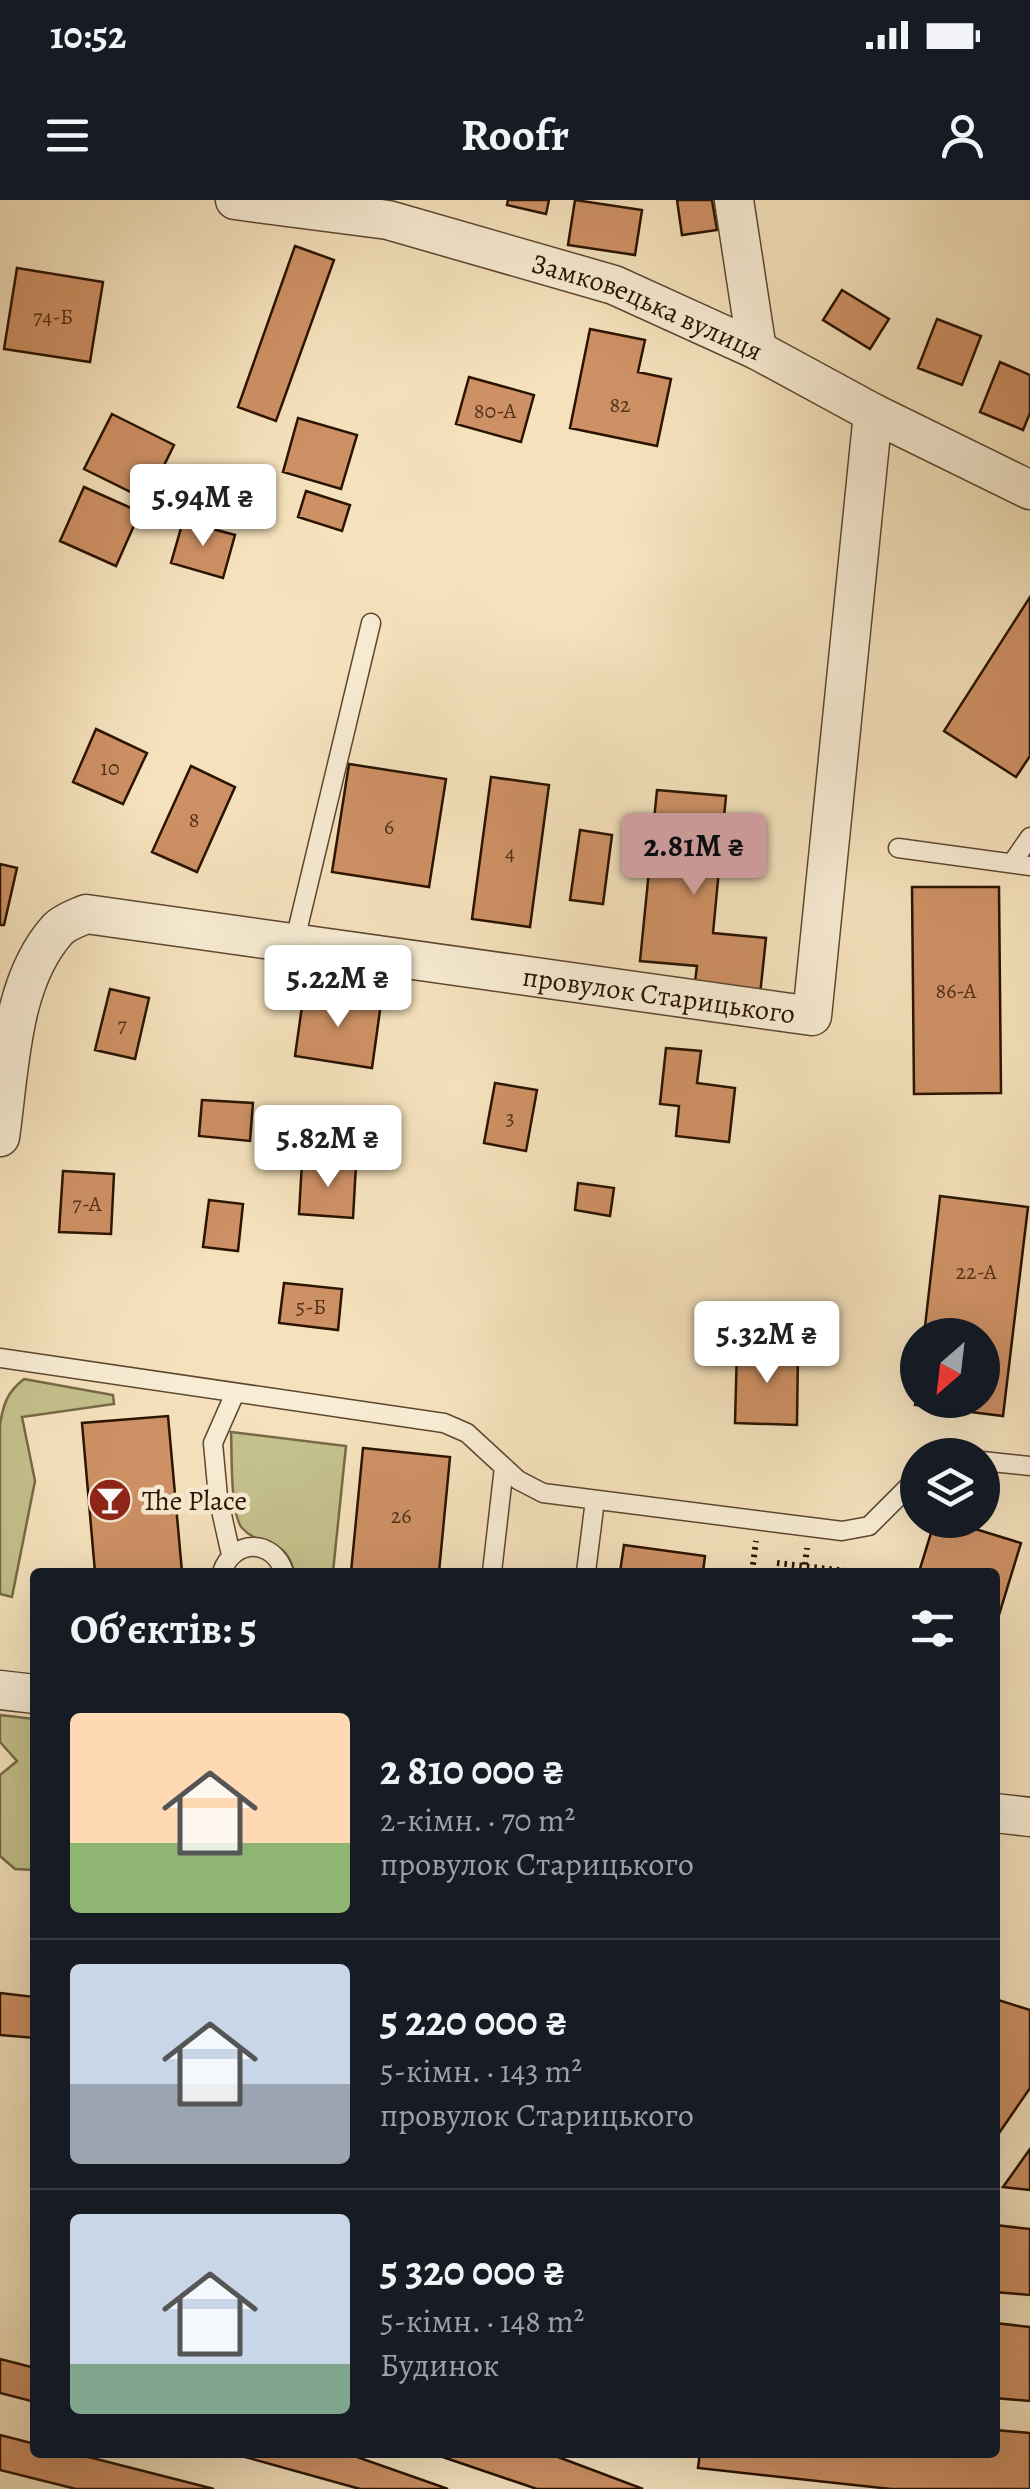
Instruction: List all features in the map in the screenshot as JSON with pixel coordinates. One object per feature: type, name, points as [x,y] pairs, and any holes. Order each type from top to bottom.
[{"type":"street","name":"Замковецька вулиця","points":[[234,200],[388,220],[596,279],[758,350],[873,413],[1030,490]]},
{"type":"street","points":[[734,200],[758,350]]},
{"type":"street","name":"провулок Старицького","points":[[10,997],[61,926],[86,914],[812,1016],[873,413]]},
{"type":"street","points":[[0,1137],[10,997]]},
{"type":"street","points":[[0,1690],[30,1693]]},
{"type":"street","points":[[1000,1814],[1030,1817]]},
{"type":"lane","points":[[294,944],[371,623]]},
{"type":"lane","points":[[898,848],[1021,865],[1030,836]]},
{"type":"lane","points":[[0,1358],[444,1423],[467,1433],[518,1480],[543,1493],[842,1531],[869,1526],[900,1495]]},
{"type":"lane","points":[[231,1555],[218,1497],[213,1443],[234,1393]]},
{"type":"lane","points":[[1000,1463],[1030,1466]]},
{"type":"lane","points":[[492,1568],[504,1467]]},
{"type":"lane","points":[[586,1568],[595,1500]]},
{"type":"lane","points":[[224,1568],[240,1548],[260,1546],[277,1558],[282,1568]]},
{"type":"path","points":[[777,1563],[821,1568]]},
{"type":"shaded area","points":[[24,1379],[113,1395],[114,1404],[22,1417],[35,1481],[12,1597],[0,1594],[0,1425],[7,1399]]},
{"type":"shaded area","points":[[231,1432],[346,1446],[333,1568],[293,1568],[279,1547],[242,1528],[234,1497]]},
{"type":"shaded area","points":[[0,1715],[30,1718],[30,1870],[15,1869],[0,1856],[0,1775],[17,1761],[0,1742]]},
{"type":"building","points":[[508,200],[549,200],[546,214],[507,205]]},
{"type":"building","points":[[575,200],[642,210],[635,255],[568,245]]},
{"type":"building","points":[[677,200],[712,200],[717,230],[682,235]]},
{"type":"building","points":[[295,246],[334,260],[276,421],[238,407]]},
{"type":"building","points":[[17,268],[103,282],[90,362],[4,349]]},
{"type":"building","points":[[842,290],[889,319],[870,349],[823,320]]},
{"type":"building","points":[[937,319],[981,336],[962,385],[918,368]]},
{"type":"building","points":[[590,329],[645,340],[638,372],[671,379],[657,446],[570,428]]},
{"type":"building","points":[[1000,362],[1030,375],[1030,413],[1023,430],[980,412]]},
{"type":"building","points":[[469,377],[534,395],[521,442],[456,424]]},
{"type":"building","points":[[112,414],[174,445],[147,500],[84,469]]},
{"type":"building","points":[[298,418],[357,435],[341,489],[283,472]]},
{"type":"building","points":[[84,487],[140,512],[116,566],[60,541]]},
{"type":"building","points":[[306,491],[350,505],[342,531],[298,517]]},
{"type":"building","points":[[183,521],[235,535],[223,578],[171,563]]},
{"type":"building","points":[[1030,597],[1030,756],[1016,777],[944,731]]},
{"type":"building","points":[[96,729],[147,753],[123,804],[73,782]]},
{"type":"building","points":[[349,764],[446,779],[429,887],[332,872]]},
{"type":"building","points":[[191,766],[235,787],[197,872],[152,852]]},
{"type":"building","points":[[491,777],[549,785],[530,927],[472,919]]},
{"type":"building","points":[[657,790],[726,796],[713,933],[766,938],[760,995],[694,989],[697,966],[640,961]]},
{"type":"building","points":[[580,830],[612,835],[603,904],[570,900]]},
{"type":"building","points":[[0,864],[17,868],[4,925],[0,925]]},
{"type":"building","points":[[912,887],[999,887],[1001,1093],[914,1094]]},
{"type":"building","points":[[110,989],[149,998],[135,1059],[95,1050]]},
{"type":"building","points":[[304,992],[381,1003],[372,1068],[295,1056]]},
{"type":"building","points":[[666,1048],[701,1051],[697,1083],[735,1088],[729,1142],[676,1136],[679,1106],[660,1104]]},
{"type":"building","points":[[495,1083],[537,1090],[526,1151],[484,1143]]},
{"type":"building","points":[[202,1100],[253,1103],[250,1141],[199,1136]]},
{"type":"building","points":[[302,1162],[356,1165],[353,1218],[299,1214]]},
{"type":"building","points":[[63,1171],[114,1174],[111,1234],[59,1232]]},
{"type":"building","points":[[578,1183],[614,1188],[610,1216],[575,1210]]},
{"type":"building","points":[[940,1196],[1028,1207],[1003,1416],[1000,1318],[926,1318]]},
{"type":"building","points":[[209,1200],[243,1204],[238,1251],[203,1247]]},
{"type":"building","points":[[284,1283],[342,1289],[338,1330],[279,1323]]},
{"type":"building","points":[[737,1348],[798,1349],[797,1425],[735,1423]]},
{"type":"building","points":[[168,1416],[182,1568],[95,1568],[82,1423]]},
{"type":"building","points":[[363,1448],[450,1457],[439,1568],[351,1568]]},
{"type":"building","points":[[1000,1537],[1021,1543],[1000,1612],[1000,1568],[920,1568],[929,1538]]},
{"type":"building","points":[[624,1545],[705,1556],[704,1568],[621,1568]]},
{"type":"building","points":[[0,1993],[30,1996],[30,2038],[0,2035]]},
{"type":"building","points":[[1000,2001],[1030,2010],[1030,2088],[1000,2132]]},
{"type":"building","points":[[1030,2149],[1030,2190],[1003,2187]]},
{"type":"building","points":[[1000,2226],[1030,2229],[1030,2295],[1000,2292]]},
{"type":"building","points":[[1000,2324],[1030,2327],[1030,2401],[1000,2398]]},
{"type":"building","points":[[0,2359],[30,2367],[30,2401],[0,2393]]},
{"type":"building","points":[[1000,2430],[1030,2433],[1030,2489],[891,2489],[698,2468],[699,2458],[1000,2458]]},
{"type":"building","points":[[0,2435],[30,2443],[30,2458],[93,2458],[214,2489],[76,2489],[0,2470]]},
{"type":"building","points":[[249,2458],[360,2458],[448,2489],[360,2489]]},
{"type":"building","points":[[446,2458],[561,2458],[643,2489],[537,2489]]},
{"type":"place","name":"The Place","points":[[110,1500]]}]
